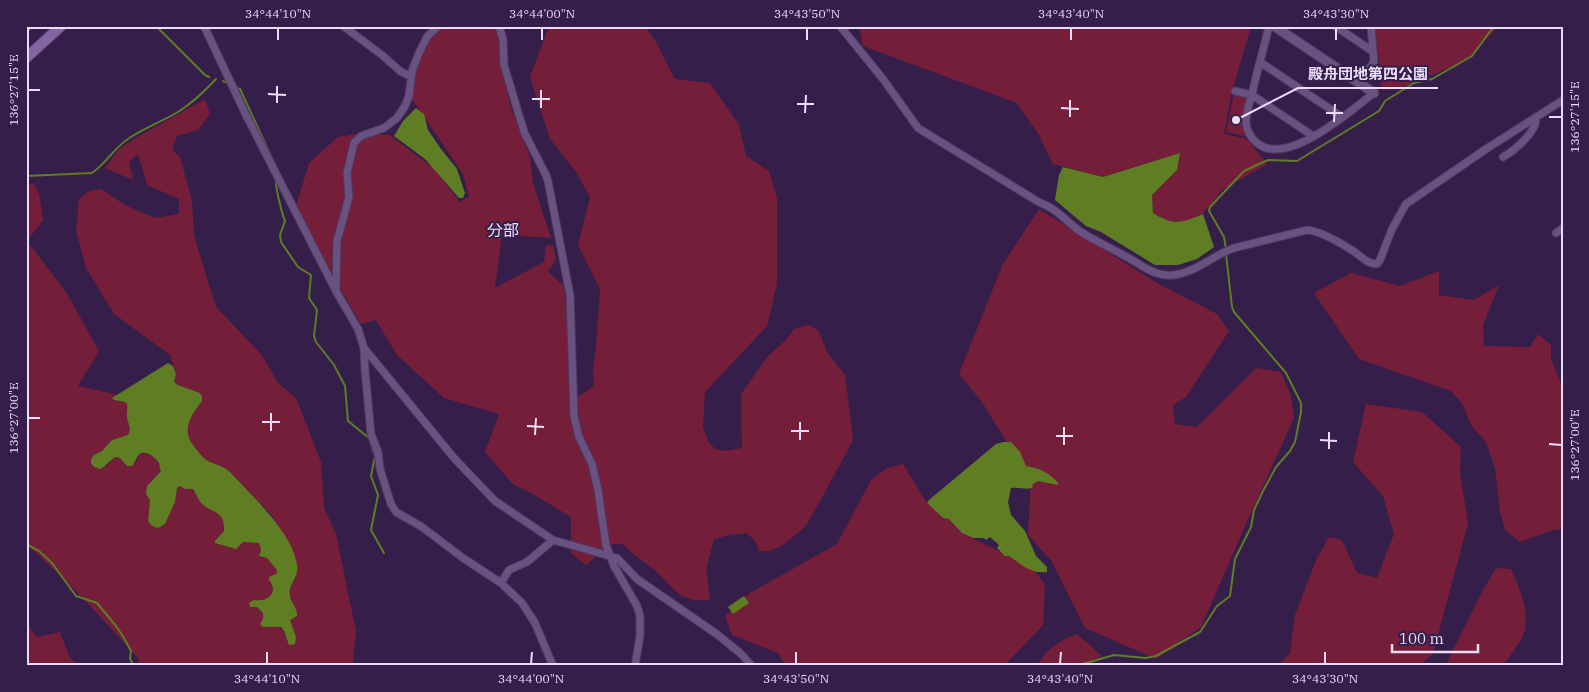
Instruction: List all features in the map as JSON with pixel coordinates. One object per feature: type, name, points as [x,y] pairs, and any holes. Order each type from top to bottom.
[{"type":"main road","points":[[26,58],[61,26]]},
{"type":"street","points":[[204,26],[247,117],[336,291],[358,329],[364,348],[371,434],[378,452],[380,469],[391,504],[396,512],[422,527],[463,558],[501,583],[522,603],[535,623],[553,666]]},
{"type":"street","points":[[343,26],[382,55],[400,72],[411,78]]},
{"type":"street","points":[[336,291],[337,241],[349,197],[347,173],[354,143],[361,136],[384,128],[397,118],[409,96],[414,65],[427,37],[438,26]]},
{"type":"street","points":[[499,26],[503,38],[504,65],[518,112],[525,134],[548,181],[570,295],[574,416],[579,437],[592,464],[598,490],[603,536],[609,556],[637,606],[640,616],[640,635],[635,666]]},
{"type":"street","points":[[840,26],[883,79],[918,128],[1052,209],[1098,242],[1147,269],[1162,275],[1186,272],[1234,248],[1307,230],[1316,232],[1345,246],[1367,262],[1377,264],[1392,229],[1406,204],[1563,100]]},
{"type":"street","points":[[1359,83],[1374,62],[1371,26]]},
{"type":"street","points":[[1274,27],[1374,93],[1342,117],[1298,145],[1288,148],[1267,148],[1257,142],[1248,132],[1246,124],[1260,62],[1274,27]]},
{"type":"street","points":[[1340,28],[1372,51]]},
{"type":"street","points":[[1260,62],[1342,117]]},
{"type":"street","points":[[1235,91],[1252,95],[1313,136]]},
{"type":"street","points":[[1503,157],[1516,149],[1525,140],[1537,122],[1536,117]]},
{"type":"street","points":[[1556,233],[1563,228]]},
{"type":"street","points":[[364,348],[474,481],[494,501],[553,540],[617,558],[637,579],[718,635],[740,653],[752,666]]},
{"type":"street","points":[[501,583],[509,570],[527,562],[553,540]]},
{"type":"shaded area","points":[[441,26],[495,26],[499,37],[500,62],[511,108],[530,157],[533,183],[551,238],[502,235],[495,288],[544,262],[546,246],[553,245],[556,259],[548,272],[564,286],[569,328],[569,399],[575,399],[594,386],[593,373],[600,289],[578,245],[590,197],[576,172],[550,139],[530,77],[549,26],[645,26],[656,42],[675,79],[710,83],[739,125],[746,156],[769,171],[777,198],[777,284],[767,326],[705,392],[703,427],[708,441],[715,449],[725,451],[742,448],[741,394],[768,356],[786,340],[794,329],[809,325],[819,331],[827,352],[845,375],[853,440],[805,527],[780,547],[768,551],[759,551],[756,542],[747,533],[714,539],[706,569],[710,600],[689,599],[682,596],[652,568],[622,544],[607,547],[586,565],[571,553],[571,517],[514,485],[485,452],[499,414],[444,398],[397,355],[376,320],[361,324],[296,206],[309,163],[338,137],[363,133],[390,135],[433,168],[460,202],[469,196],[463,174],[412,99],[414,72],[429,38]]},
{"type":"shaded area","points":[[859,26],[1242,26],[1250,30],[1232,91],[1224,134],[1247,139],[1267,164],[1222,190],[1203,214],[1186,221],[1168,222],[1153,213],[1152,195],[1177,170],[1180,153],[1103,177],[1053,164],[1039,135],[1017,103],[863,46]]},
{"type":"shaded area","points":[[1375,26],[1499,26],[1467,60],[1399,89],[1382,90]]},
{"type":"shaded area","points":[[1234,93],[1247,96],[1248,98],[1248,137],[1226,132]]},
{"type":"shaded area","points":[[205,99],[210,114],[198,130],[177,136],[172,150],[180,157],[192,201],[194,236],[216,307],[261,354],[278,383],[296,398],[321,462],[324,508],[336,534],[356,631],[353,657],[354,666],[140,666],[137,657],[97,613],[26,544],[26,185],[34,184],[39,194],[43,220],[27,241],[66,292],[99,351],[78,386],[118,395],[113,400],[127,404],[130,428],[128,435],[112,440],[102,451],[94,455],[106,466],[115,457],[120,458],[127,466],[136,462],[142,453],[152,456],[157,461],[161,471],[150,482],[146,494],[150,500],[148,521],[165,524],[175,502],[177,487],[180,486],[185,489],[193,489],[202,504],[221,516],[224,531],[215,541],[225,546],[243,542],[259,543],[260,557],[267,558],[277,569],[276,574],[269,580],[273,589],[270,596],[264,600],[254,600],[257,607],[264,613],[263,619],[280,628],[289,644],[296,637],[290,620],[297,612],[290,594],[296,577],[289,543],[272,516],[228,470],[205,460],[195,449],[189,440],[187,431],[189,419],[200,401],[200,393],[174,382],[176,374],[170,355],[114,314],[86,268],[76,230],[79,199],[89,191],[101,189],[125,205],[155,218],[179,214],[179,199],[147,185],[138,154],[129,162],[133,180],[105,168],[118,150]]},
{"type":"shaded area","points":[[416,108],[424,114],[428,130],[457,169],[465,193],[463,198],[459,198],[425,159],[394,136],[403,121]]},
{"type":"shaded area","points":[[1180,153],[1177,170],[1152,195],[1153,213],[1167,220],[1178,222],[1203,214],[1214,247],[1197,259],[1178,265],[1155,265],[1101,232],[1086,226],[1055,200],[1059,175],[1063,167],[1103,177]]},
{"type":"shaded area","points":[[1039,209],[1157,283],[1217,314],[1229,331],[1186,397],[1173,405],[1175,424],[1197,427],[1256,368],[1281,372],[1291,396],[1294,418],[1201,627],[1156,659],[1085,628],[1051,560],[1028,535],[1031,481],[982,402],[959,374],[1003,264]]},
{"type":"shaded area","points":[[1439,271],[1439,295],[1474,300],[1499,285],[1483,325],[1484,346],[1530,347],[1538,334],[1551,345],[1551,359],[1563,388],[1563,529],[1553,530],[1520,542],[1505,530],[1500,512],[1495,468],[1486,442],[1471,425],[1462,403],[1451,391],[1359,359],[1314,293],[1351,273],[1400,286]]},
{"type":"shaded area","points":[[168,363],[173,366],[176,374],[174,382],[200,393],[202,397],[202,401],[193,413],[188,425],[189,437],[192,443],[207,460],[230,472],[259,503],[280,528],[294,553],[297,570],[290,595],[297,616],[290,620],[296,637],[295,644],[289,645],[281,627],[263,627],[260,624],[263,619],[263,613],[257,607],[250,607],[249,603],[254,600],[264,600],[270,596],[273,589],[269,577],[276,574],[277,570],[267,558],[259,556],[261,550],[259,543],[243,542],[236,549],[215,543],[224,531],[221,516],[202,504],[193,489],[185,489],[180,486],[177,488],[175,502],[165,524],[158,528],[152,526],[148,521],[150,500],[146,494],[147,486],[161,471],[158,461],[149,454],[141,453],[132,466],[127,466],[120,458],[115,457],[101,469],[94,467],[91,463],[94,455],[102,451],[112,440],[128,435],[129,432],[127,404],[112,398]]},
{"type":"shaded area","points":[[1366,404],[1422,412],[1461,447],[1460,473],[1468,523],[1433,654],[1419,666],[1278,666],[1290,653],[1295,615],[1317,558],[1329,537],[1342,540],[1357,573],[1377,578],[1394,534],[1383,496],[1353,462]]},
{"type":"shaded area","points":[[1011,442],[1020,452],[1026,466],[1052,476],[1058,483],[1058,485],[1038,481],[1033,484],[1032,488],[1011,488],[1008,502],[1011,515],[1025,531],[1036,556],[1047,567],[1047,572],[1031,570],[1009,556],[1005,556],[997,548],[999,545],[990,537],[986,540],[984,538],[973,538],[962,533],[949,519],[943,518],[927,503],[996,444]]},
{"type":"shaded area","points":[[903,464],[927,503],[943,518],[949,519],[962,533],[1015,559],[1036,572],[1045,585],[1043,625],[1004,666],[786,666],[778,653],[732,635],[725,616],[750,593],[837,544],[871,480],[887,468]]},
{"type":"shaded area","points":[[1496,568],[1511,569],[1523,600],[1526,625],[1518,645],[1503,666],[1445,666],[1482,592]]},
{"type":"shaded area","points":[[744,596],[749,603],[733,614],[728,607]]},
{"type":"shaded area","points":[[26,623],[37,637],[60,632],[70,658],[80,666],[26,666]]},
{"type":"shaded area","points":[[1077,634],[1102,656],[1080,666],[1037,666],[1054,646]]},
{"type":"waterway","points":[[156,26],[209,77]]},
{"type":"waterway","points":[[1226,249],[1224,237],[1209,211],[1210,207],[1244,171],[1268,160],[1297,161],[1379,111],[1385,101],[1414,83],[1432,79],[1472,56],[1494,26]]},
{"type":"waterway","points":[[26,176],[92,173],[125,141],[183,108],[198,97],[216,79]]},
{"type":"waterway","points":[[223,81],[229,84]]},
{"type":"waterway","points":[[237,88],[240,89],[277,169]]},
{"type":"waterway","points":[[276,181],[285,221],[280,235],[281,242],[298,267],[311,275],[309,298],[317,310],[314,336],[316,342],[334,365],[345,386],[348,421],[369,438],[375,456],[371,476],[378,495],[371,530],[384,553]]},
{"type":"waterway","points":[[1076,666],[1114,655],[1146,658],[1156,656],[1200,632],[1217,606],[1230,596],[1235,559],[1251,527],[1254,510],[1276,467],[1295,442],[1301,403],[1286,373],[1234,312],[1226,254]]},
{"type":"waterway","points":[[26,544],[39,551],[52,563],[76,596],[97,603],[124,638],[131,651],[130,659],[134,666]]},
{"type":"place","name":"殿舟団地第四公園","points":[[1236,120]]},
{"type":"district","name":"分部","points":[[503,230]]}]
